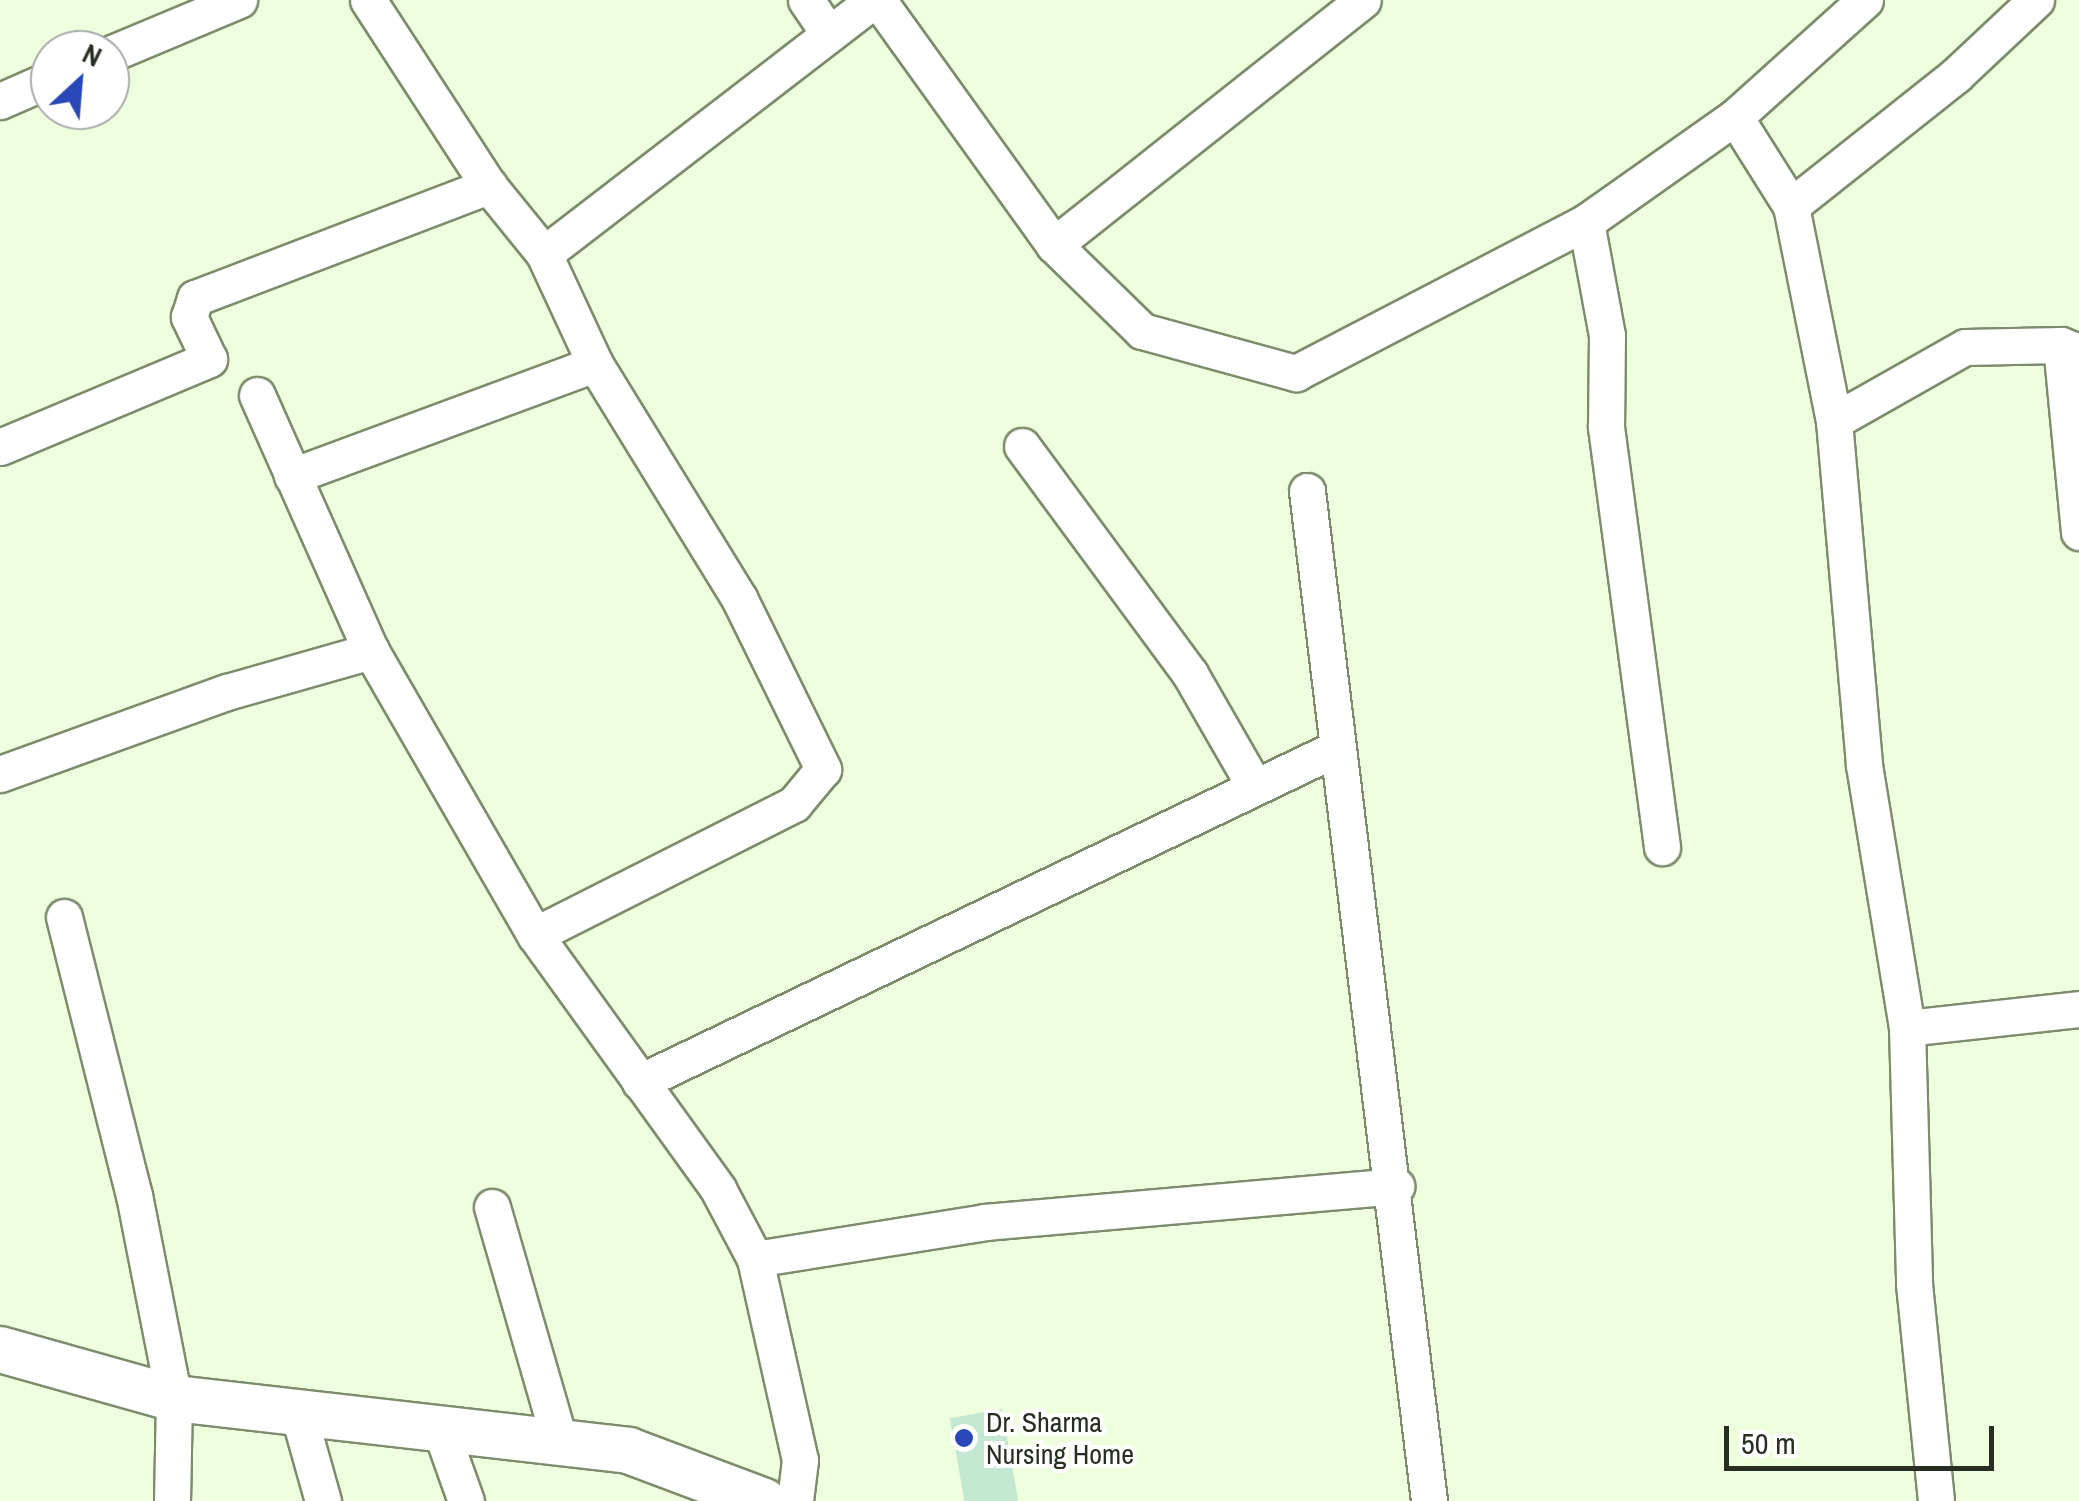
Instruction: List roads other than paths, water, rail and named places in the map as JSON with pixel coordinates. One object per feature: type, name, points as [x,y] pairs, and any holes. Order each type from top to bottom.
[{"type":"street","points":[[130,46],[239,0]]},
{"type":"street","points":[[368,0],[489,186],[544,254],[595,364],[738,598],[823,769],[794,804],[534,935]]},
{"type":"street","points":[[806,0],[829,34]]},
{"type":"street","points":[[544,254],[876,0],[1054,245],[1142,331],[1296,372],[1586,222],[1735,117],[1866,0]]},
{"type":"street","points":[[1054,245],[1362,0]]},
{"type":"street","points":[[1791,206],[1956,75],[2036,0]]},
{"type":"street","points":[[0,101],[30,88]]},
{"type":"street","points":[[1735,117],[1791,206],[1834,421],[1864,764],[1907,1028],[1914,1284],[1936,1501]]},
{"type":"street","points":[[0,446],[209,359],[188,318],[195,298],[489,186]]},
{"type":"street","points":[[1586,222],[1606,336],[1606,427],[1662,847]]},
{"type":"street","points":[[1834,421],[1965,347],[2070,348],[2079,532]]},
{"type":"street","points":[[292,476],[595,364]]},
{"type":"street","points":[[257,395],[371,651],[534,935],[718,1189],[756,1259],[800,1460],[795,1501]]},
{"type":"street","points":[[1022,446],[1190,674],[1254,788]]},
{"type":"street","points":[[1307,492],[1335,749],[1396,1186],[1429,1501]]},
{"type":"street","points":[[0,774],[227,692],[371,651]]},
{"type":"street","points":[[640,1082],[1335,749]]},
{"type":"street","points":[[64,918],[134,1195],[174,1398],[172,1501]]},
{"type":"street","points":[[1907,1028],[2079,1009]]},
{"type":"street","points":[[756,1259],[985,1222],[1396,1186]]},
{"type":"street","points":[[492,1206],[560,1442]]},
{"type":"street","points":[[0,1349],[174,1398],[628,1450],[764,1501]]},
{"type":"street","points":[[298,1412],[322,1501]]},
{"type":"street","points":[[440,1428],[466,1501]]},
{"type":"place","name":"Dr. Sharma Nursing Home","points":[[964,1438]]}]
